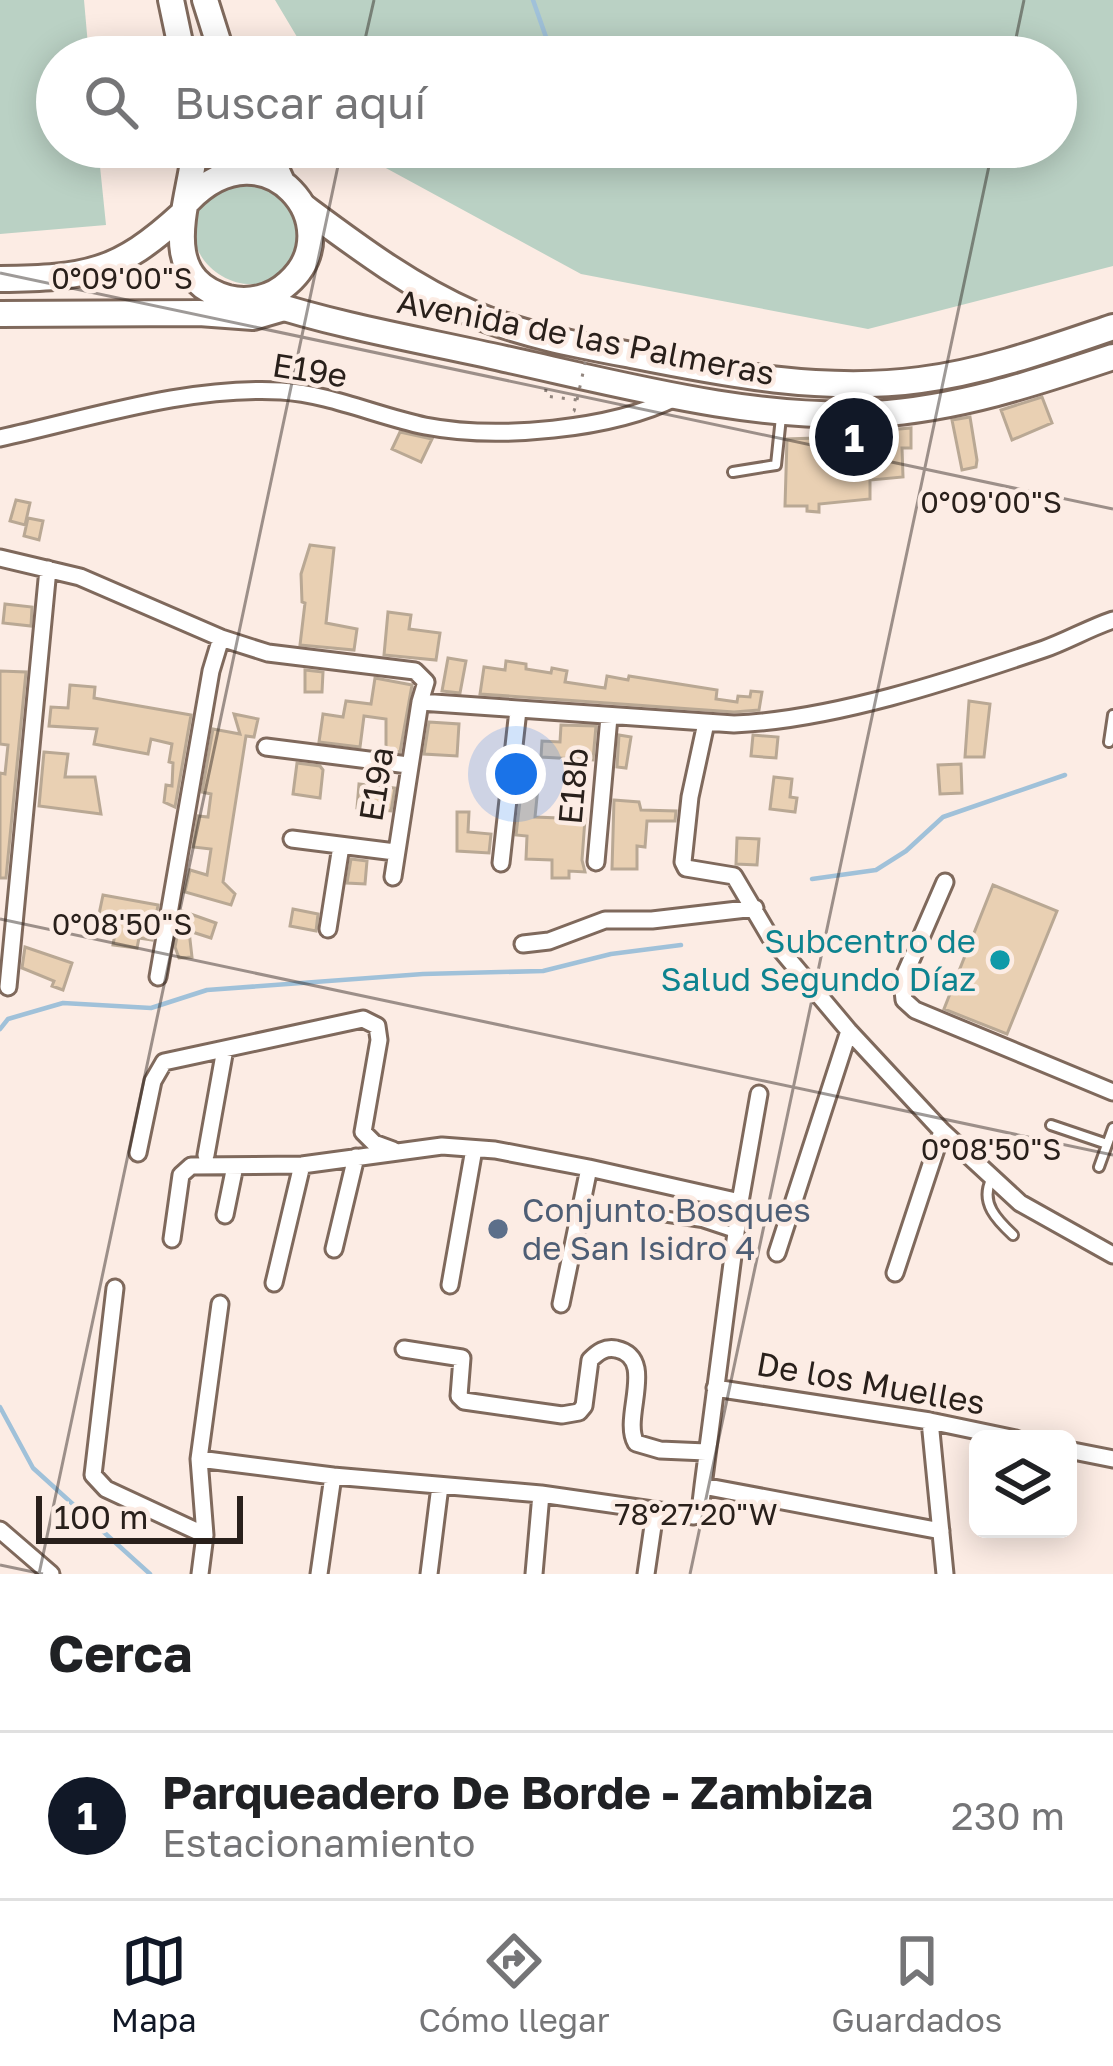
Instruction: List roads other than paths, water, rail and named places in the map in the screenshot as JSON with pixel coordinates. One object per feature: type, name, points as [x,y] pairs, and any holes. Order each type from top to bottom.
[{"type":"main road","points":[[171,0],[179,36]]},
{"type":"main road","points":[[205,0],[216,36]]},
{"type":"main road","points":[[192,168],[179,234],[182,254],[205,287],[223,296]]},
{"type":"main road","points":[[0,310],[223,296],[257,299],[292,280],[310,246],[304,207],[276,168]]},
{"type":"main road","points":[[0,280],[90,273],[122,262],[152,242],[208,181],[232,171],[258,171],[283,182]]},
{"type":"main road","name":"Avenida de las Palmeras","points":[[304,207],[377,261],[474,314],[536,334],[713,371],[857,385],[922,380],[1032,354],[1113,327]]},
{"type":"main road","name":"Avenida de las Palmeras","points":[[257,299],[618,383],[781,410],[873,414],[933,408],[1015,389],[1113,357]]},
{"type":"main road","points":[[0,310],[254,317],[284,308]]},
{"type":"street","points":[[611,420],[618,403],[618,383]]},
{"type":"street","name":"E19e","points":[[0,438],[149,404],[255,391],[304,395],[424,426],[463,431],[611,420],[649,411],[680,395]]},
{"type":"street","points":[[0,558],[130,597],[221,638],[268,653],[415,671],[426,682],[420,702],[706,723],[767,723],[857,705],[1047,648],[1113,620]]},
{"type":"street","points":[[8,987],[48,569]]},
{"type":"street","points":[[158,977],[211,671],[221,638]]},
{"type":"street","name":"E19a","points":[[393,877],[420,702]]},
{"type":"street","points":[[501,863],[518,710]]},
{"type":"street","name":"E18b","points":[[596,862],[609,716]]},
{"type":"street","points":[[706,723],[690,796],[683,862],[693,871],[734,876],[770,937],[849,1031],[992,1179],[1020,1203],[1113,1256]]},
{"type":"street","points":[[266,747],[408,765]]},
{"type":"street","points":[[292,839],[395,852]]},
{"type":"street","points":[[328,929],[341,846]]},
{"type":"street","points":[[945,882],[902,982],[904,1000],[915,1010],[1113,1092]]},
{"type":"street","points":[[523,944],[550,941],[605,920],[652,920],[755,908]]},
{"type":"street","points":[[138,1153],[153,1081],[164,1062],[363,1019],[377,1026],[379,1040],[363,1132],[374,1143],[395,1151]]},
{"type":"street","points":[[776,1253],[849,1031]]},
{"type":"street","points":[[206,1155],[225,1049]]},
{"type":"street","points":[[199,1459],[541,1494],[694,1516],[700,1511],[704,1486],[740,1202],[759,1094]]},
{"type":"street","points":[[895,1273],[942,1131]]},
{"type":"street","points":[[172,1239],[183,1171],[196,1166],[302,1166],[442,1146],[589,1168],[740,1202]]},
{"type":"street","points":[[450,1285],[474,1149]]},
{"type":"street","points":[[334,1250],[356,1157]]},
{"type":"street","points":[[225,1215],[235,1166]]},
{"type":"street","points":[[274,1283],[302,1166]]},
{"type":"street","points":[[561,1304],[589,1168]]},
{"type":"street","points":[[115,1288],[93,1475],[106,1490],[205,1535]]},
{"type":"street","points":[[200,1574],[205,1535],[199,1459],[220,1304]]},
{"type":"street","points":[[404,1349],[462,1358],[459,1396],[464,1401],[562,1415],[579,1412],[584,1406],[590,1360],[603,1350],[617,1349],[638,1370],[629,1428],[636,1443],[660,1450],[706,1452]]},
{"type":"street","name":"De los Muelles","points":[[716,1388],[973,1430]]},
{"type":"street","points":[[930,1421],[945,1574]]},
{"type":"street","points":[[1077,1452],[1113,1460]]},
{"type":"street","points":[[319,1574],[333,1476]]},
{"type":"street","points":[[429,1574],[440,1486]]},
{"type":"street","points":[[704,1486],[940,1532]]},
{"type":"street","points":[[534,1574],[541,1494]]},
{"type":"street","points":[[646,1574],[655,1512]]},
{"type":"street","points":[[0,1530],[51,1574]]},
{"type":"lane","points":[[734,472],[776,465],[781,410]]},
{"type":"lane","points":[[1109,742],[1113,715]]},
{"type":"lane","points":[[1051,1125],[1107,1144]]},
{"type":"lane","points":[[1099,1167],[1113,1128]]},
{"type":"lane","points":[[992,1179],[986,1190],[988,1205],[1013,1235]]},
{"type":"lane","points":[[656,1215],[702,1222],[736,1234]]},
{"type":"waterway","points":[[533,0],[546,36]]},
{"type":"waterway","points":[[812,879],[876,870],[906,851],[943,817],[1065,775]]},
{"type":"waterway","points":[[0,1029],[8,1019],[63,1003],[151,1008],[207,990],[423,974],[543,971],[611,954],[681,945]]},
{"type":"waterway","points":[[0,1407],[33,1468],[150,1574]]},
{"type":"place","name":"Parqueadero De Borde - Zambiza","points":[[854,437]]},
{"type":"place","name":"Subcentro de Salud Segundo Díaz","points":[[1000,960]]},
{"type":"place","name":"Conjunto Bosques de San Isidro 4","points":[[498,1229]]}]
